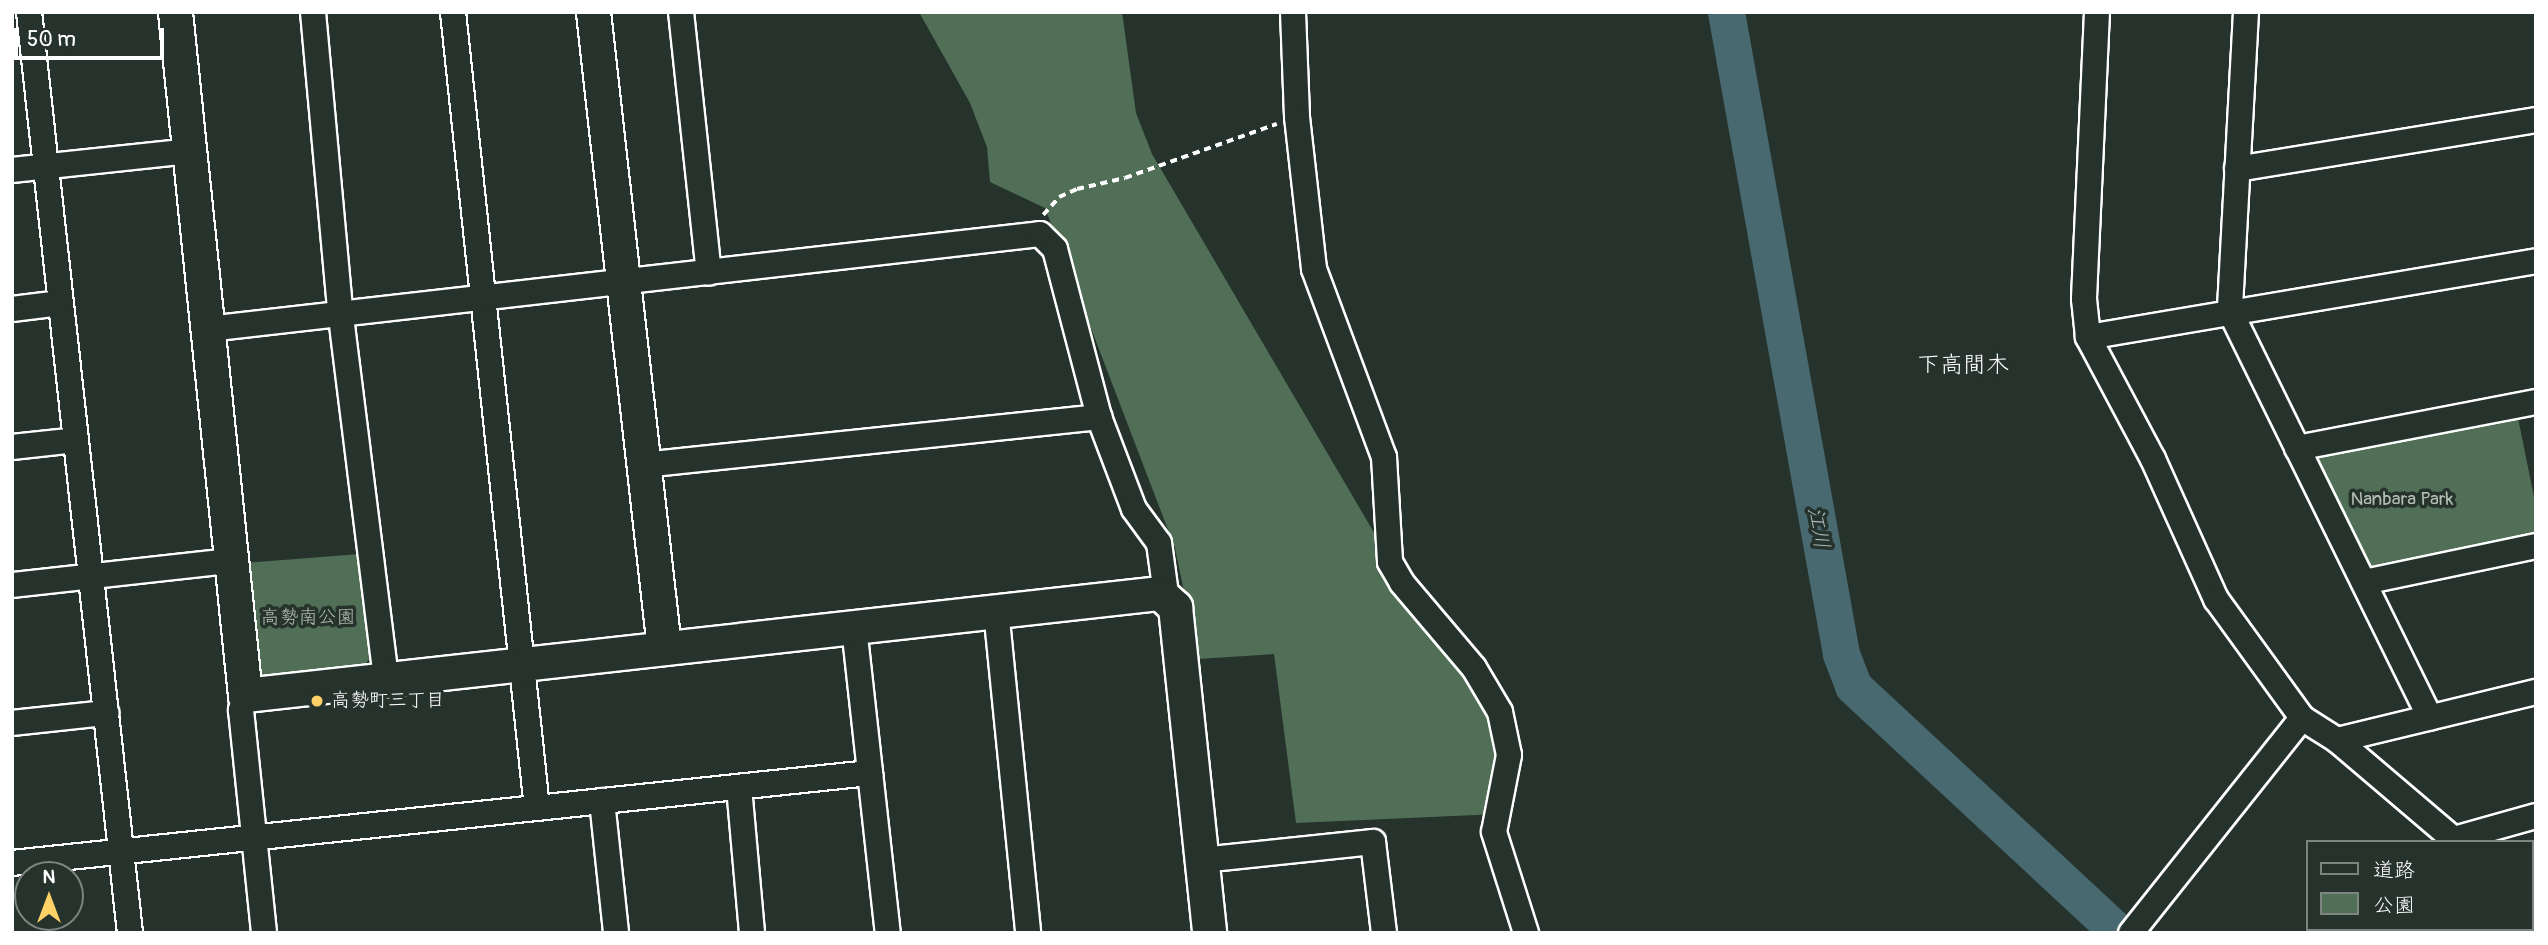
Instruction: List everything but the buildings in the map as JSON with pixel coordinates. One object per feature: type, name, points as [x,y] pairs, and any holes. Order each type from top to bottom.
[{"type":"street","points":[[175,12],[245,695],[241,710],[264,933]]},
{"type":"street","points":[[313,12],[341,317],[386,679]]},
{"type":"street","points":[[453,12],[537,808]]},
{"type":"street","points":[[593,12],[664,648]]},
{"type":"street","points":[[681,12],[709,274]]},
{"type":"street","points":[[1293,12],[1297,117],[1314,270],[1384,457],[1390,562],[1402,583],[1474,668],[1500,712],[1509,755],[1494,832],[1526,933]]},
{"type":"street","points":[[2097,12],[2084,299],[2088,337],[2153,459],[2216,599],[2302,718],[2337,740],[2454,840]]},
{"type":"street","points":[[2246,12],[2230,310],[2430,718]]},
{"type":"street","points":[[24,25],[46,166],[130,933]]},
{"type":"street","points":[[2237,169],[2536,120]]},
{"type":"street","points":[[12,170],[189,150]]},
{"type":"street","points":[[208,329],[341,317],[1040,234],[1055,249],[1099,417],[1134,509],[1159,543],[1166,594],[1175,607],[1209,933]]},
{"type":"street","points":[[2088,337],[2230,310],[2536,261]]},
{"type":"street","points":[[12,309],[61,303]]},
{"type":"street","points":[[2297,448],[2536,402]]},
{"type":"street","points":[[643,465],[1099,417]]},
{"type":"street","points":[[12,447],[76,440]]},
{"type":"street","points":[[2364,582],[2536,546]]},
{"type":"street","points":[[12,585],[230,561]]},
{"type":"street","points":[[245,695],[522,666],[996,610],[1166,594]]},
{"type":"street","points":[[996,610],[1028,933]]},
{"type":"street","points":[[854,627],[888,933]]},
{"type":"street","points":[[2337,740],[2536,692]]},
{"type":"street","points":[[12,723],[106,713]]},
{"type":"street","points":[[2134,929],[2302,718]]},
{"type":"street","points":[[12,863],[870,773]]},
{"type":"street","points":[[739,787],[752,933]]},
{"type":"street","points":[[602,801],[616,933]]},
{"type":"street","points":[[2458,840],[2536,816]]},
{"type":"street","points":[[1202,860],[1373,842],[1384,933]]},
{"type":"path","points":[[1040,234],[1045,208],[1059,197],[1297,117]]},
{"type":"green space","points":[[919,12],[1122,12],[1136,113],[1152,154],[1376,536],[1500,712],[1498,814],[1296,823],[1274,654],[1198,659],[1175,548],[1045,208],[990,182],[987,147],[970,103]]},
{"type":"green space","name":"Nanbara Park","points":[[2517,413],[2536,507],[2536,535],[2381,569],[2363,563],[2314,466],[2322,451]]},
{"type":"green space","name":"高勢南公園","points":[[360,554],[371,656],[361,671],[266,684],[254,671],[244,563]]},
{"type":"waterway","name":"江川","points":[[1726,12],[1841,654],[1853,686],[2119,933]]},
{"type":"place","name":"高勢町三丁目","points":[[317,701]]},
{"type":"district","name":"下高間木","points":[[1963,365]]}]
